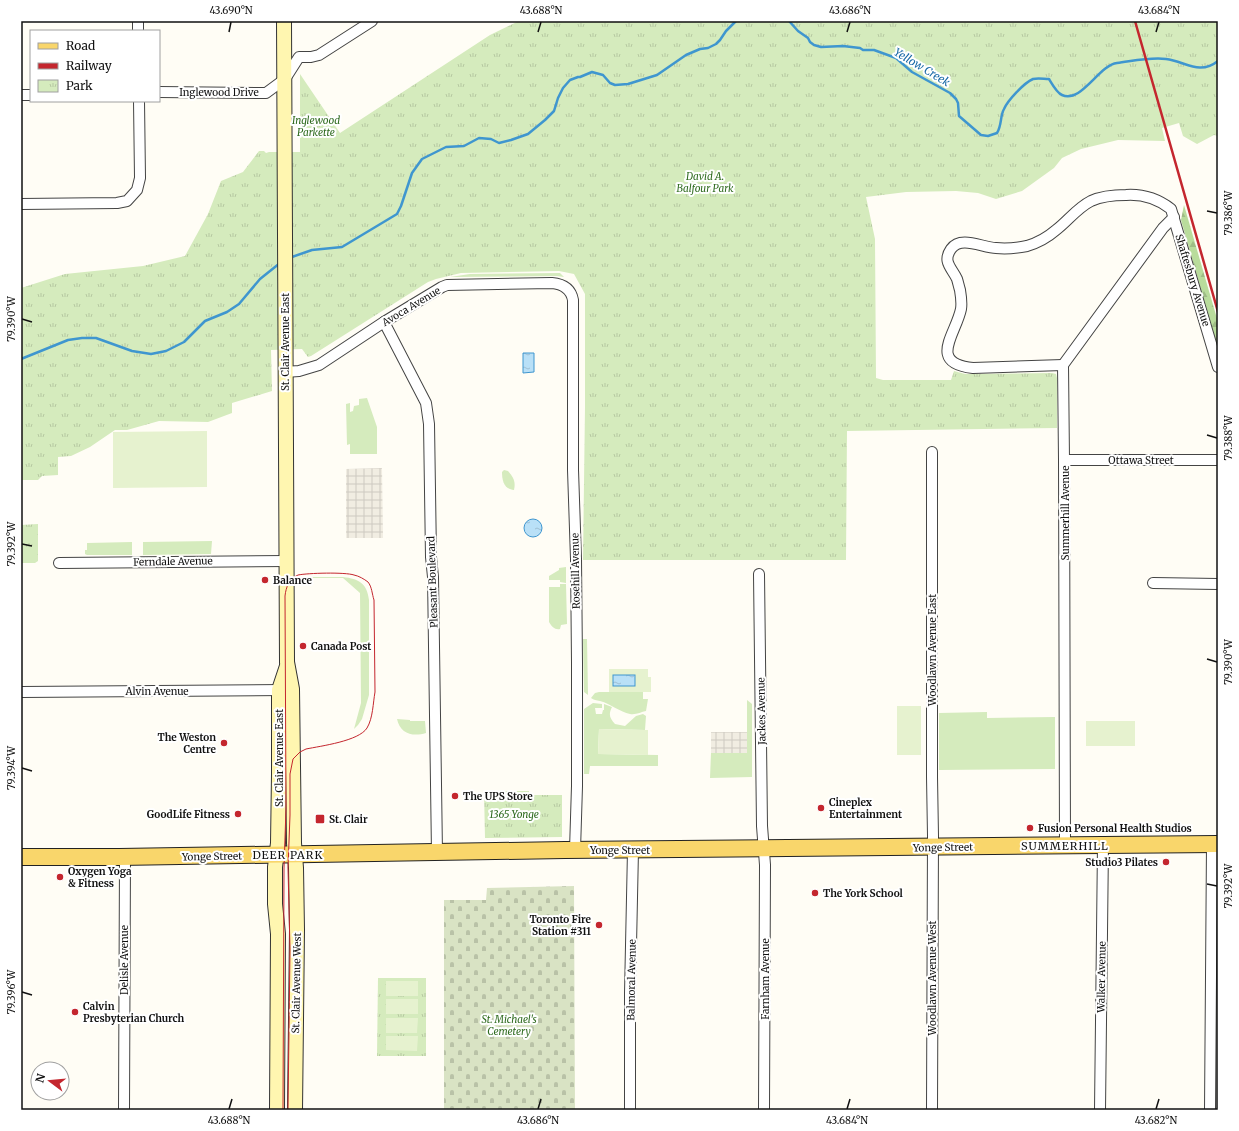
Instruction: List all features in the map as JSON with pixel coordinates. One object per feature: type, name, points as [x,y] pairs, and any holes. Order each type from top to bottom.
[{"type":"main road","name":"St. Clair Avenue East","points":[[277,855],[279,774],[288,662],[286,561],[284,21]]},
{"type":"main road","name":"St. Clair Avenue East","points":[[286,690],[295,855]]},
{"type":"main road","name":"Yonge Street","points":[[21,857],[1065,846],[1103,844],[1215,844]]},
{"type":"main road","name":"St. Clair Avenue West","points":[[277,855],[275,868],[275,904],[278,934],[277,1110]]},
{"type":"main road","name":"St. Clair Avenue West","points":[[295,855],[297,930],[295,1110]]},
{"type":"street","name":"Inglewood Drive","points":[[160,92],[266,93],[285,79],[299,57],[312,57],[319,55],[372,21]]},
{"type":"street","points":[[21,204],[117,203],[127,201],[137,190],[140,178],[139,102]]},
{"type":"street","points":[[1133,194],[1156,200],[1171,209],[1174,217],[1163,228],[1063,365],[973,368],[963,367],[953,362],[948,353],[949,340],[961,308],[961,299],[957,278],[947,263],[951,249],[960,242],[967,242],[989,248],[1026,246],[1044,238],[1056,230],[1090,201],[1103,197],[1133,194]]},
{"type":"street","name":"Shaftesbury Avenue","points":[[1174,217],[1218,366]]},
{"type":"street","name":"Avoca Avenue","points":[[285,372],[299,372],[319,365],[384,322],[447,285],[552,283],[566,287],[571,292]]},
{"type":"street","name":"Rosehill Avenue","points":[[571,292],[573,300],[573,470],[576,559],[576,850]]},
{"type":"street","name":"Pleasant Boulevard","points":[[384,322],[426,403],[429,424],[430,557],[433,577],[437,853]]},
{"type":"street","name":"Summerhill Avenue","points":[[1063,365],[1065,846]]},
{"type":"street","name":"Woodlawn Avenue East","points":[[932,452],[933,847]]},
{"type":"street","name":"Ottawa Street","points":[[1064,460],[1218,460]]},
{"type":"street","name":"Ferndale Avenue","points":[[59,563],[286,561]]},
{"type":"street","name":"Jackes Avenue","points":[[759,574],[762,826],[764,848]]},
{"type":"street","points":[[1153,583],[1218,584]]},
{"type":"street","name":"Alvin Avenue","points":[[21,692],[286,690]]},
{"type":"street","name":"Walker Avenue","points":[[1100,1110],[1103,844]]},
{"type":"street","points":[[1210,1110],[1215,844]]},
{"type":"street","name":"Woodlawn Avenue West","points":[[932,1110],[933,847]]},
{"type":"street","name":"Farnham Avenue","points":[[764,848],[764,1110]]},
{"type":"street","name":"Balmoral Avenue","points":[[630,1110],[630,993],[633,850]]},
{"type":"street","name":"Delisle Avenue","points":[[124,1110],[124,914],[126,857]]},
{"type":"green space","name":"David A. Balfour Park","points":[[519,21],[1218,21],[1218,136],[1214,135],[1197,144],[1183,136],[1179,123],[1162,128],[1165,141],[1118,140],[1081,149],[1062,158],[1054,168],[1022,191],[996,199],[978,193],[956,191],[906,192],[866,197],[875,239],[876,378],[883,380],[951,380],[954,371],[965,374],[1056,374],[1057,428],[847,431],[846,560],[583,560],[585,294],[574,274],[559,271],[461,273],[428,282],[311,356],[308,357],[302,349],[271,350],[272,391],[232,403],[232,413],[208,422],[159,421],[127,430],[115,430],[90,447],[71,456],[58,457],[58,475],[42,476],[38,480],[21,480],[21,288],[65,274],[143,266],[185,256],[208,214],[221,181],[243,172],[259,151],[264,151],[266,153],[300,152],[300,74],[340,133],[490,35]]},
{"type":"green space","points":[[1184,205],[1218,322],[1218,349],[1181,220]]},
{"type":"green space","points":[[560,273],[564,277],[450,277],[470,274]]},
{"type":"green space","points":[[367,398],[377,427],[377,454],[350,454],[350,444],[347,445],[346,404],[350,403],[350,412],[353,411],[354,406],[359,405],[359,399]]},
{"type":"green space","points":[[207,431],[207,487],[113,488],[113,432]]},
{"type":"green space","points":[[504,470],[508,471],[513,477],[515,484],[514,490],[508,488],[504,484],[502,472]]},
{"type":"green space","points":[[38,524],[38,561],[35,563],[21,563],[21,525]]},
{"type":"green space","points":[[212,541],[211,554],[143,555],[143,542]]},
{"type":"green space","points":[[132,542],[132,555],[85,554],[85,550],[87,550],[87,543]]},
{"type":"green space","points":[[566,567],[566,583],[560,582],[560,580],[549,580],[549,576],[559,570],[559,568]]},
{"type":"green space","points":[[304,577],[343,577],[354,579],[364,586],[368,594],[369,695],[362,719],[354,729],[361,703],[360,593],[343,578]]},
{"type":"green space","points":[[560,584],[566,584],[567,624],[561,625],[560,629],[557,629],[554,628],[549,622],[549,587],[560,587]]},
{"type":"green space","points":[[583,639],[587,639],[588,695],[584,692]]},
{"type":"green space","points":[[609,669],[648,669],[648,677],[651,677],[651,692],[609,692]]},
{"type":"green space","points":[[643,692],[643,699],[648,699],[646,711],[630,714],[604,702],[591,698],[595,693]]},
{"type":"green space","points":[[747,700],[752,704],[752,777],[710,778],[711,753],[747,753]]},
{"type":"green space","points":[[593,703],[602,704],[602,708],[595,708],[596,714],[602,714],[604,704],[612,707],[610,716],[615,724],[625,726],[636,716],[643,714],[646,716],[645,730],[599,729],[598,754],[658,755],[658,766],[590,766],[589,774],[584,774],[584,709]]},
{"type":"green space","points":[[897,706],[921,706],[921,755],[897,755]]},
{"type":"green space","points":[[987,712],[987,718],[1055,717],[1055,769],[939,770],[939,713]]},
{"type":"green space","points":[[397,719],[425,721],[426,733],[416,735],[408,733],[401,728]]},
{"type":"green space","points":[[1086,721],[1135,721],[1135,746],[1086,746]]},
{"type":"green space","points":[[599,729],[648,730],[648,755],[598,754]]},
{"type":"green space","name":"1365 Yonge","points":[[484,791],[529,791],[529,795],[562,795],[562,837],[485,838]]},
{"type":"green space","name":"St. Michael's Cemetery","points":[[574,886],[575,1110],[444,1110],[444,900],[486,900],[487,888]]},
{"type":"green space","points":[[378,978],[426,978],[426,1056],[377,1056]]},
{"type":"green space","points":[[386,981],[418,981],[418,996],[386,996]]},
{"type":"green space","points":[[386,999],[418,999],[418,1014],[386,1014]]},
{"type":"green space","points":[[386,1018],[418,1018],[417,1033],[386,1033]]},
{"type":"green space","points":[[386,1036],[418,1036],[417,1051],[386,1050]]},
{"type":"shaded area","points":[[382,468],[383,538],[346,538],[346,469]]},
{"type":"shaded area","points":[[711,732],[747,732],[747,753],[711,753]]},
{"type":"water","points":[[523,353],[534,353],[534,372],[523,373]]},
{"type":"water","points":[[533,519],[537,520],[541,524],[541,532],[537,536],[533,537],[529,536],[525,532],[524,528],[525,524],[529,520]]},
{"type":"water","points":[[613,675],[635,675],[635,686],[613,686]]},
{"type":"waterway","name":"Yellow Creek","points":[[289,258],[312,250],[342,247],[397,214],[412,173],[422,159],[446,147],[464,146],[479,138],[491,139],[499,143],[528,134],[554,111],[563,88],[570,80],[592,72],[603,75],[610,83],[615,85],[628,84],[657,75],[686,55],[716,44],[736,21]]},
{"type":"waterway","name":"Yellow Creek","points":[[789,21],[814,45],[821,47],[843,46],[860,48],[863,50],[874,50],[896,58],[912,72],[950,93],[958,103],[959,116],[981,135],[988,136],[997,133],[1006,105],[1021,88],[1033,79],[1049,79],[1058,92],[1062,95],[1069,96],[1076,94],[1103,70],[1110,65],[1117,63],[1154,58],[1173,60],[1192,66],[1205,67],[1218,61]]},
{"type":"waterway","name":"Yellow Creek","points":[[21,359],[68,340],[82,338],[96,338],[132,351],[151,354],[166,351],[184,342],[205,321],[227,312],[239,304],[260,279],[280,263]]},
{"type":"tram line","points":[[283,1110],[284,868],[286,808],[285,596],[288,584],[298,575],[343,573],[360,577],[368,582],[371,588],[374,600],[375,692],[370,720],[363,733],[348,740],[306,749],[300,752],[293,759],[290,774],[288,868],[290,949],[288,1110]]},
{"type":"railway","points":[[1135,21],[1218,312]]},
{"type":"place","name":"Balance","points":[[265,580]]},
{"type":"place","name":"Canada Post","points":[[303,646]]},
{"type":"place","name":"The Weston Centre","points":[[224,743]]},
{"type":"place","name":"The UPS Store","points":[[455,796]]},
{"type":"place","name":"Cineplex Entertainment","points":[[821,808]]},
{"type":"place","name":"GoodLife Fitness","points":[[238,814]]},
{"type":"place","name":"St. Clair","points":[[320,819]]},
{"type":"place","name":"Fusion Personal Health Studios","points":[[1030,828]]},
{"type":"place","name":"Studio3 Pilates","points":[[1166,862]]},
{"type":"place","name":"Oxygen Yoga & Fitness","points":[[60,877]]},
{"type":"place","name":"The York School","points":[[815,893]]},
{"type":"place","name":"Toronto Fire Station #311","points":[[599,925]]},
{"type":"place","name":"Calvin Presbyterian Church","points":[[75,1012]]},
{"type":"district","name":"SUMMERHILL","points":[[1065,846]]},
{"type":"district","name":"DEER PARK","points":[[288,855]]},
{"type":"park label","name":"Inglewood Parkette","points":[[316,126]]}]
